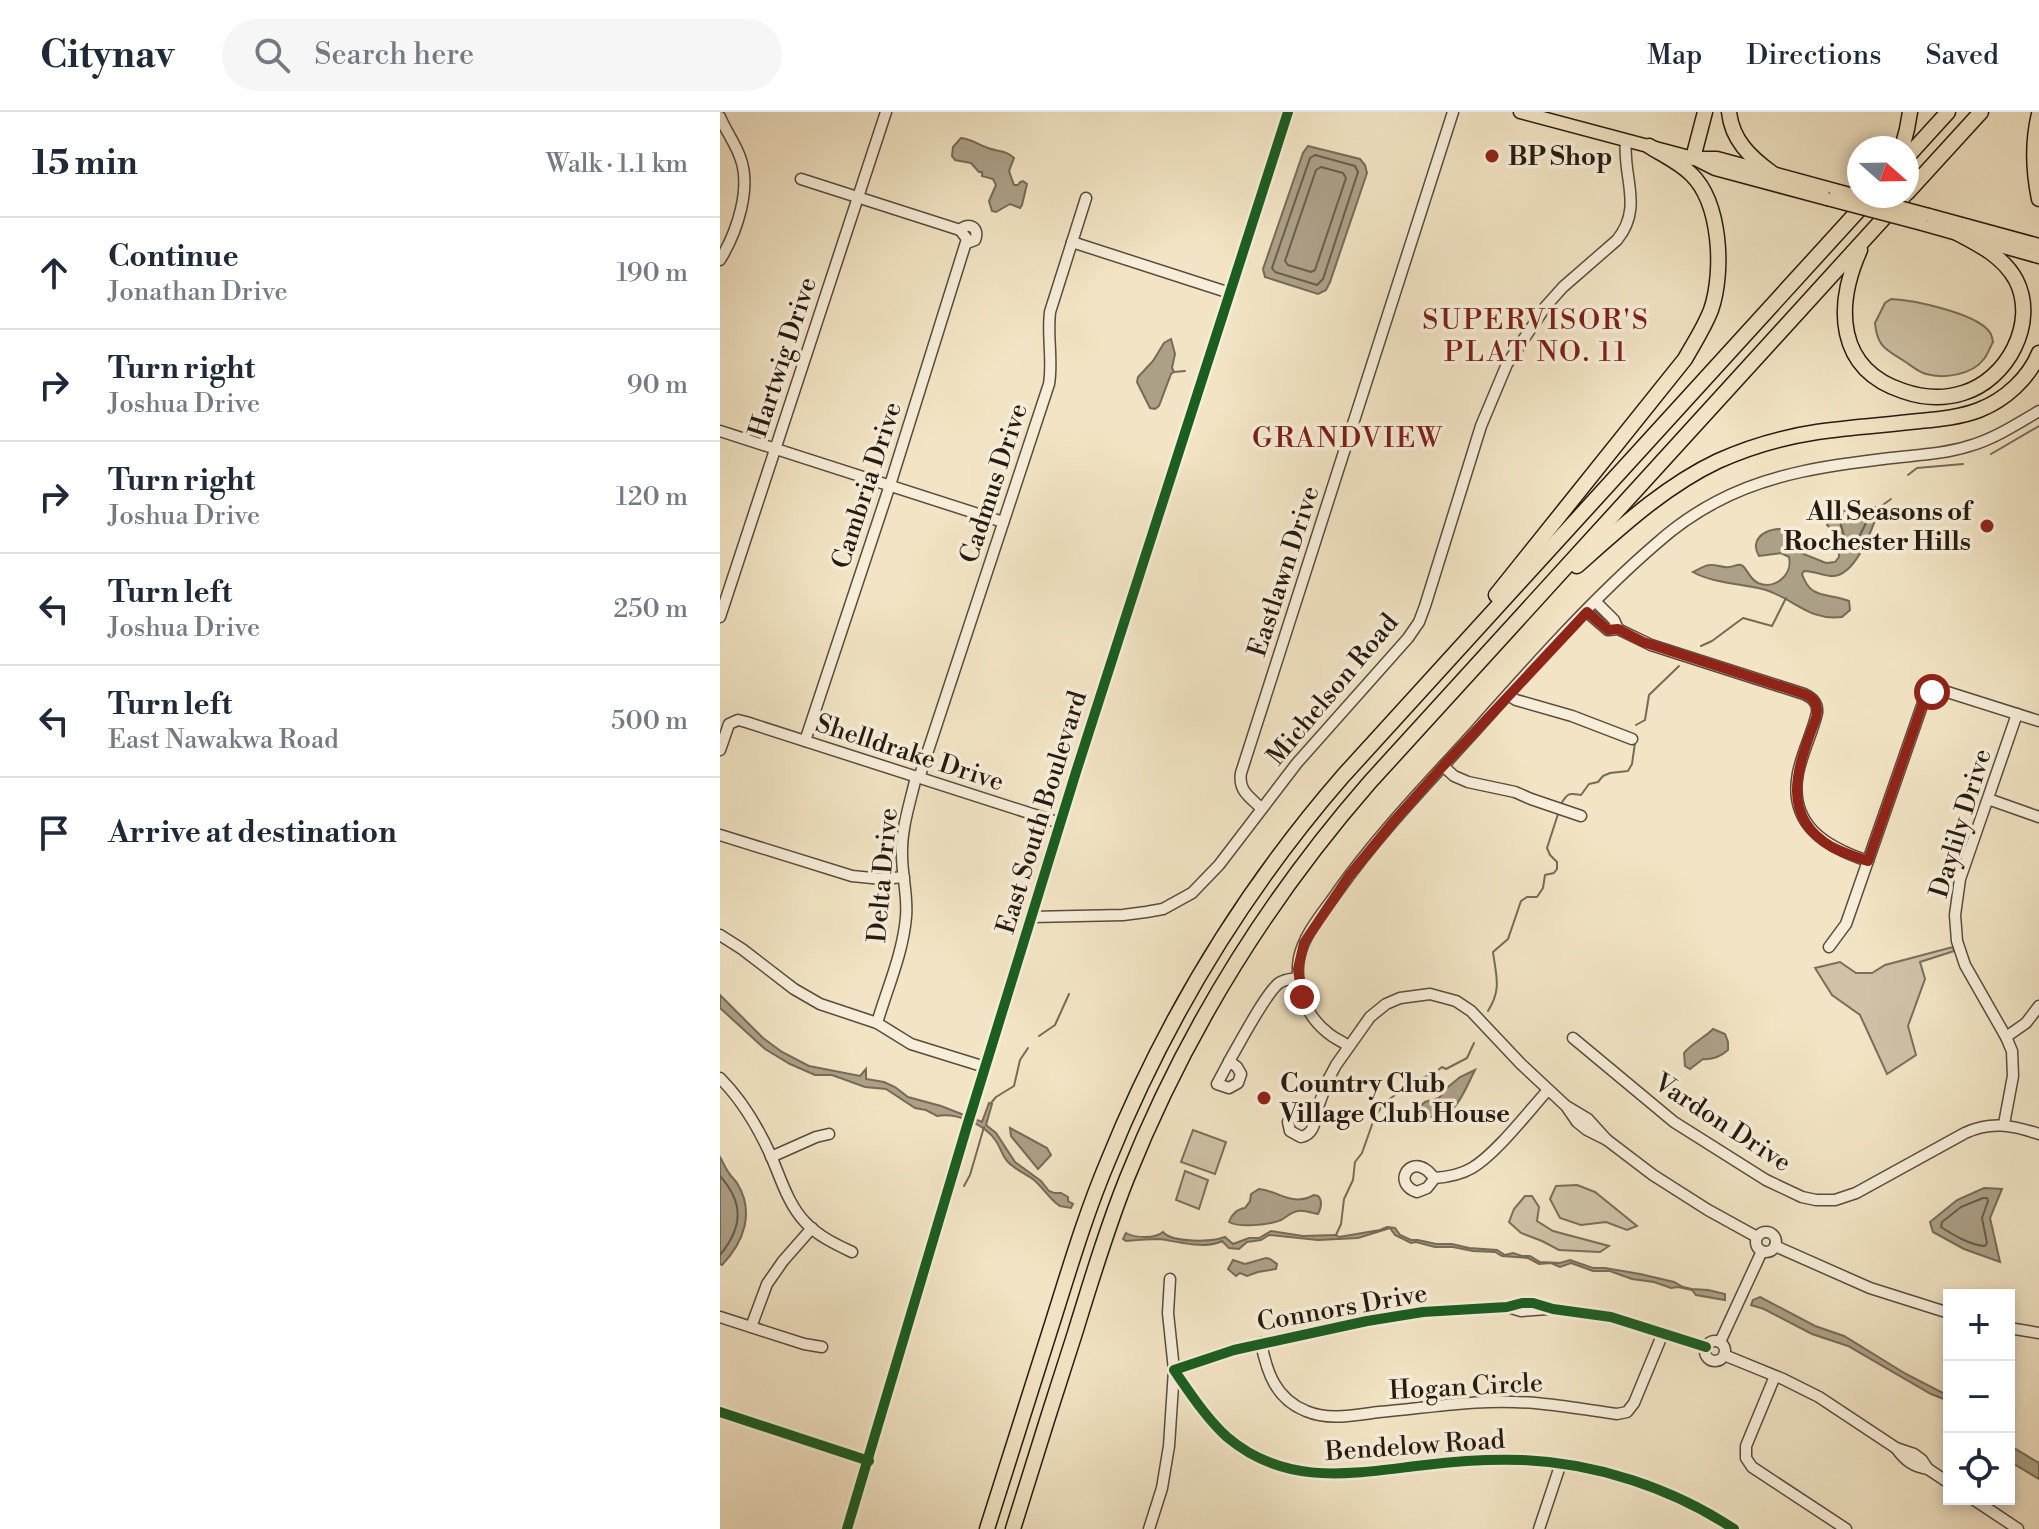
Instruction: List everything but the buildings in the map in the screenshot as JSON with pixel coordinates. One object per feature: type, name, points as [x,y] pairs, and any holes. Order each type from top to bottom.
[{"type":"highway","points":[[1693,158],[1705,112]]},
{"type":"highway","points":[[1729,112],[1734,133],[1744,149],[1772,173]]},
{"type":"highway","points":[[1905,136],[1910,112]]},
{"type":"highway","points":[[1919,144],[1948,112]]},
{"type":"highway","points":[[1919,179],[1981,112]]},
{"type":"highway","points":[[2039,114],[2033,153],[2039,199]]},
{"type":"highway","points":[[1420,691],[1685,359],[1703,328],[1717,282],[1714,218],[1692,174],[1649,146]]},
{"type":"highway","points":[[987,1529],[1097,1188],[1160,1046],[1211,956],[1268,870],[1324,799],[1860,208]]},
{"type":"highway","points":[[1013,1529],[1115,1209],[1155,1112],[1200,1023],[1248,943],[1315,848],[1370,782],[1893,208]]},
{"type":"highway","points":[[1867,237],[1853,266],[1844,302],[1847,335],[1852,349],[1870,373],[1882,382],[1915,395],[1947,396],[1971,390],[1993,378],[2015,345],[2022,327],[2023,310],[2016,281],[2007,267],[1982,246],[1955,232]]},
{"type":"highway","points":[[1509,629],[1636,514],[1675,485],[1718,461],[1765,444],[1818,432],[1951,418],[1977,411],[1995,403],[2025,377],[2039,353]]},
{"type":"main road","points":[[1520,112],[1693,158],[1715,169],[2039,245]]},
{"type":"main road","points":[[1693,158],[1717,158],[1831,194]]},
{"type":"main road","points":[[1926,219],[1955,232],[2039,257]]},
{"type":"street","name":"Hartwig Drive","points":[[720,617],[886,112]]},
{"type":"street","name":"East South Boulevard","points":[[847,1529],[1060,823],[1288,112]]},
{"type":"street","name":"Eastlawn Drive","points":[[1261,808],[1240,786],[1241,773],[1453,112]]},
{"type":"street","points":[[720,117],[739,155],[745,188],[731,238],[720,260]]},
{"type":"street","name":"Michelson Road","points":[[1031,917],[1123,915],[1163,909],[1192,893],[1207,879],[1328,728],[1394,655],[1419,622],[1481,426],[1507,364],[1531,326],[1563,287],[1625,231],[1632,201],[1625,158],[1626,140]]},
{"type":"street","points":[[801,179],[858,197]]},
{"type":"street","name":"Cambria Drive","points":[[805,741],[890,485],[964,236],[858,197]]},
{"type":"street","name":"Cadmus Drive","points":[[918,778],[1049,384],[1052,363],[1050,312],[1086,198]]},
{"type":"street","points":[[1072,242],[1230,293]]},
{"type":"street","points":[[1348,1046],[1317,1024],[1304,1003],[1298,978],[1301,950],[1314,925],[1366,855],[1443,766],[1596,602],[1657,542],[1687,519],[1739,490],[1776,477],[1817,468],[1965,448],[1996,436],[2039,411]]},
{"type":"street","points":[[720,431],[1003,522]]},
{"type":"street","points":[[1596,602],[1614,620],[1618,629]]},
{"type":"street","points":[[1587,612],[1608,630],[1618,629],[1643,642],[1813,699],[1818,709],[1797,776],[1796,793],[1800,810],[1807,825],[1825,842],[1868,861]]},
{"type":"street","points":[[1829,947],[1846,924],[1928,694],[1941,690],[2039,721]]},
{"type":"street","points":[[1508,695],[1632,739]]},
{"type":"street","name":"Daylily Drive","points":[[2004,1124],[2014,1067],[2012,1051],[1965,965],[1955,931],[1955,905],[2017,714]]},
{"type":"street","name":"Shelldrake Drive","points":[[720,750],[729,724],[738,720],[1060,823]]},
{"type":"street","points":[[1443,766],[1454,776],[1468,782],[1507,790],[1581,816]]},
{"type":"street","name":"Delta Drive","points":[[877,1023],[905,926],[907,900],[902,858],[903,835],[918,778]]},
{"type":"street","points":[[1988,799],[2039,817]]},
{"type":"street","points":[[720,835],[852,876],[882,879],[904,877]]},
{"type":"street","points":[[720,935],[809,998],[877,1023],[911,1044],[985,1067]]},
{"type":"street","points":[[1229,1061],[1274,987],[1285,980],[1298,978]]},
{"type":"street","points":[[1318,1107],[1331,1073],[1370,1017],[1386,1004],[1410,996],[1437,995],[1456,1001],[1471,1011],[1582,1126],[1708,1210],[1757,1237]]},
{"type":"street","points":[[2006,1037],[2026,1023],[2039,1006]]},
{"type":"street","name":"Vardon Drive","points":[[1573,1038],[1651,1105],[1693,1135],[1783,1189],[1811,1199],[1835,1200],[1856,1193],[1965,1133],[1989,1125],[2004,1124],[2039,1134]]},
{"type":"street","points":[[720,1078],[747,1110],[795,1210],[829,1242],[852,1252]]},
{"type":"street","points":[[1435,1178],[1461,1173],[1482,1161],[1548,1090]]},
{"type":"street","points":[[771,1157],[829,1134]]},
{"type":"street","points":[[751,1327],[767,1284],[812,1228]]},
{"type":"street","points":[[1769,1233],[1775,1237],[1775,1246],[1768,1252],[1762,1251],[1757,1247],[1757,1237],[1769,1233]]},
{"type":"street","points":[[1775,1246],[1861,1284],[1943,1311]]},
{"type":"street","points":[[1720,1342],[1762,1251]]},
{"type":"street","points":[[1149,1529],[1167,1460],[1174,1370],[1168,1313],[1170,1279]]},
{"type":"street","name":"Connors Drive","points":[[1174,1370],[1261,1343],[1400,1315],[1507,1307],[1522,1303],[1611,1317],[1706,1347]]},
{"type":"street","points":[[720,1317],[822,1347]]},
{"type":"street","points":[[2015,1329],[2039,1333]]},
{"type":"street","name":"Hogan Circle","points":[[1261,1343],[1268,1374],[1283,1397],[1298,1408],[1322,1416],[1508,1402],[1551,1403],[1617,1414],[1627,1412],[1634,1403],[1663,1333]]},
{"type":"street","points":[[1710,1342],[1720,1342],[1725,1348],[1724,1355],[1718,1361],[1711,1360],[1706,1347],[1710,1342]]},
{"type":"street","points":[[1724,1355],[1819,1397],[1896,1448],[1902,1458],[1943,1479]]},
{"type":"street","name":"Bendelow Road","points":[[1174,1370],[1212,1421],[1229,1438],[1263,1460],[1297,1471],[1334,1475],[1500,1460],[1561,1463],[1603,1472],[1659,1490],[1734,1529]]},
{"type":"street","points":[[1775,1376],[1746,1446],[1746,1458],[1752,1467],[1846,1529]]},
{"type":"street","points":[[720,1412],[869,1461]]},
{"type":"street","points":[[1539,1529],[1561,1463]]},
{"type":"street","points":[[1982,1505],[2018,1529]]},
{"type":"shaded area","points":[[1891,299],[1942,308],[1970,318],[1990,333],[1993,342],[1985,357],[1972,369],[1949,376],[1923,373],[1880,342],[1875,323],[1885,303]]},
{"type":"shaded area","points":[[1953,947],[1954,951],[1920,962],[1925,979],[1908,1026],[1916,1055],[1887,1074],[1860,1015],[1832,995],[1815,968],[1840,962],[1856,973],[1872,973],[1885,965]]},
{"type":"shaded area","points":[[1193,1130],[1226,1142],[1215,1174],[1181,1162]]},
{"type":"shaded area","points":[[1185,1171],[1208,1180],[1199,1209],[1176,1200]]},
{"type":"shaded area","points":[[1577,1185],[1595,1192],[1637,1226],[1627,1230],[1606,1222],[1581,1225],[1560,1218],[1550,1199],[1556,1186]]},
{"type":"shaded area","points":[[1525,1196],[1532,1196],[1539,1207],[1537,1221],[1553,1231],[1609,1246],[1600,1252],[1559,1250],[1521,1233],[1509,1222],[1514,1209]]},
{"type":"water","points":[[961,138],[1005,152],[1014,158],[1009,171],[1014,185],[1023,181],[1027,184],[1020,208],[1010,204],[992,211],[989,201],[996,185],[993,179],[982,176],[982,172],[971,163],[955,160],[952,156],[953,147]]},
{"type":"water","points":[[1308,146],[1360,159],[1367,173],[1330,282],[1326,290],[1318,294],[1265,277],[1263,269]]},
{"type":"water","points":[[1171,339],[1175,354],[1174,372],[1159,406],[1150,408],[1137,382],[1138,377],[1164,343]]},
{"type":"water","points":[[1880,507],[1862,550],[1848,569],[1830,576],[1808,571],[1802,574],[1815,592],[1849,601],[1850,610],[1842,617],[1820,616],[1766,590],[1718,581],[1693,572],[1708,565],[1740,565],[1758,583],[1776,583],[1788,570],[1789,557],[1781,553],[1759,556],[1756,549],[1765,532],[1780,529],[1795,533],[1801,553],[1826,563],[1835,562],[1839,557],[1838,543],[1827,525],[1828,518],[1843,511]]},
{"type":"water","points":[[720,995],[763,1038],[809,1066],[860,1076],[866,1069],[866,1079],[884,1082],[908,1097],[982,1122],[989,1103],[992,1104],[986,1125],[996,1133],[1015,1162],[1041,1181],[1049,1191],[1068,1197],[1073,1204],[1071,1208],[1060,1206],[1034,1180],[1011,1165],[985,1129],[961,1118],[937,1116],[915,1108],[886,1089],[865,1087],[832,1075],[815,1075],[790,1064],[765,1049],[720,1008]]},
{"type":"water","points":[[1713,1029],[1725,1034],[1728,1050],[1716,1058],[1703,1059],[1690,1069],[1685,1066],[1684,1053]]},
{"type":"water","points":[[1475,1070],[1460,1099],[1446,1114],[1428,1116],[1416,1110],[1425,1102],[1439,1098],[1460,1077]]},
{"type":"water","points":[[1010,1128],[1047,1148],[1051,1155],[1038,1169],[1011,1136]]},
{"type":"water","points":[[720,1157],[742,1194],[746,1216],[741,1237],[722,1265],[720,1264]]},
{"type":"water","points":[[1984,1188],[2002,1189],[1990,1218],[2000,1262],[1964,1249],[1933,1232],[1930,1222],[1957,1200]]},
{"type":"water","points":[[1259,1189],[1292,1199],[1318,1196],[1320,1209],[1318,1214],[1296,1212],[1281,1220],[1262,1224],[1229,1222],[1235,1213],[1245,1208],[1251,1194]]},
{"type":"water","points":[[1387,1227],[1395,1228],[1400,1235],[1411,1240],[1497,1250],[1505,1255],[1530,1256],[1540,1262],[1570,1260],[1593,1268],[1640,1274],[1683,1287],[1725,1294],[1725,1300],[1610,1271],[1593,1271],[1571,1263],[1560,1267],[1551,1263],[1539,1264],[1528,1258],[1502,1256],[1495,1252],[1411,1243],[1395,1235],[1390,1228],[1358,1238],[1318,1240],[1269,1235],[1247,1242],[1239,1249],[1229,1248],[1222,1241],[1199,1245],[1159,1239],[1123,1239],[1126,1233],[1145,1237],[1163,1232],[1175,1238],[1193,1240],[1225,1237],[1233,1244],[1259,1238],[1271,1231],[1339,1237]]},
{"type":"water","points":[[1266,1258],[1277,1264],[1276,1269],[1236,1276],[1228,1269],[1233,1260],[1245,1264]]},
{"type":"water","points":[[1760,1297],[1815,1326],[1844,1336],[1943,1393],[1943,1399],[1848,1346],[1812,1334],[1751,1305],[1753,1300]]},
{"type":"water","points":[[2015,1449],[2039,1463],[2039,1479],[2015,1465]]},
{"type":"waterway","points":[[1174,372],[1185,371]]},
{"type":"waterway","points":[[1991,454],[2039,426]]},
{"type":"waterway","points":[[1908,475],[1917,468],[1963,464]]},
{"type":"waterway","points":[[1880,507],[1891,499]]},
{"type":"waterway","points":[[1701,646],[1743,618],[1772,626],[1786,598]]},
{"type":"waterway","points":[[1636,725],[1645,720],[1649,695],[1679,666]]},
{"type":"waterway","points":[[1561,804],[1570,794],[1581,795],[1589,784],[1598,782],[1603,776],[1628,771],[1635,743]]},
{"type":"waterway","points":[[1488,1011],[1497,989],[1493,952],[1508,939],[1521,901],[1527,897],[1537,897],[1543,888],[1545,875],[1557,869],[1557,862],[1547,848],[1559,811]]},
{"type":"waterway","points":[[1039,1036],[1055,1025],[1069,994]]},
{"type":"waterway","points":[[1336,1235],[1341,1224],[1344,1199],[1353,1180],[1355,1162],[1384,1103],[1410,1082],[1467,1058],[1474,1043]]},
{"type":"waterway","points":[[991,1103],[1014,1086],[1020,1060],[1028,1048]]},
{"type":"waterway","points":[[964,1186],[984,1127]]},
{"type":"cycle path","points":[[847,1529],[1076,772],[1288,112]]},
{"type":"cycle path","points":[[1706,1347],[1611,1317],[1522,1303],[1507,1307],[1423,1312],[1367,1321],[1234,1350],[1174,1370],[1227,1437],[1273,1464],[1297,1470],[1347,1473],[1449,1462],[1550,1462],[1632,1480],[1685,1501],[1734,1529]]},
{"type":"cycle path","points":[[720,1412],[869,1461]]},
{"type":"place","name":"BP Shop","points":[[1492,156]]},
{"type":"place","name":"All Seasons of Rochester Hills","points":[[1987,526]]},
{"type":"place","name":"Country Club Village Club House","points":[[1264,1098]]},
{"type":"district","name":"SUPERVISOR'S PLAT NO. 11","points":[[1536,335]]},
{"type":"district","name":"GRANDVIEW","points":[[1348,437]]},
{"type":"route","points":[[1302,997],[1298,969],[1304,943],[1349,876],[1443,766],[1587,612],[1608,630],[1618,629],[1643,642],[1813,699],[1818,709],[1797,776],[1796,793],[1800,810],[1807,825],[1825,842],[1868,861],[1924,700],[1932,692]]}]
